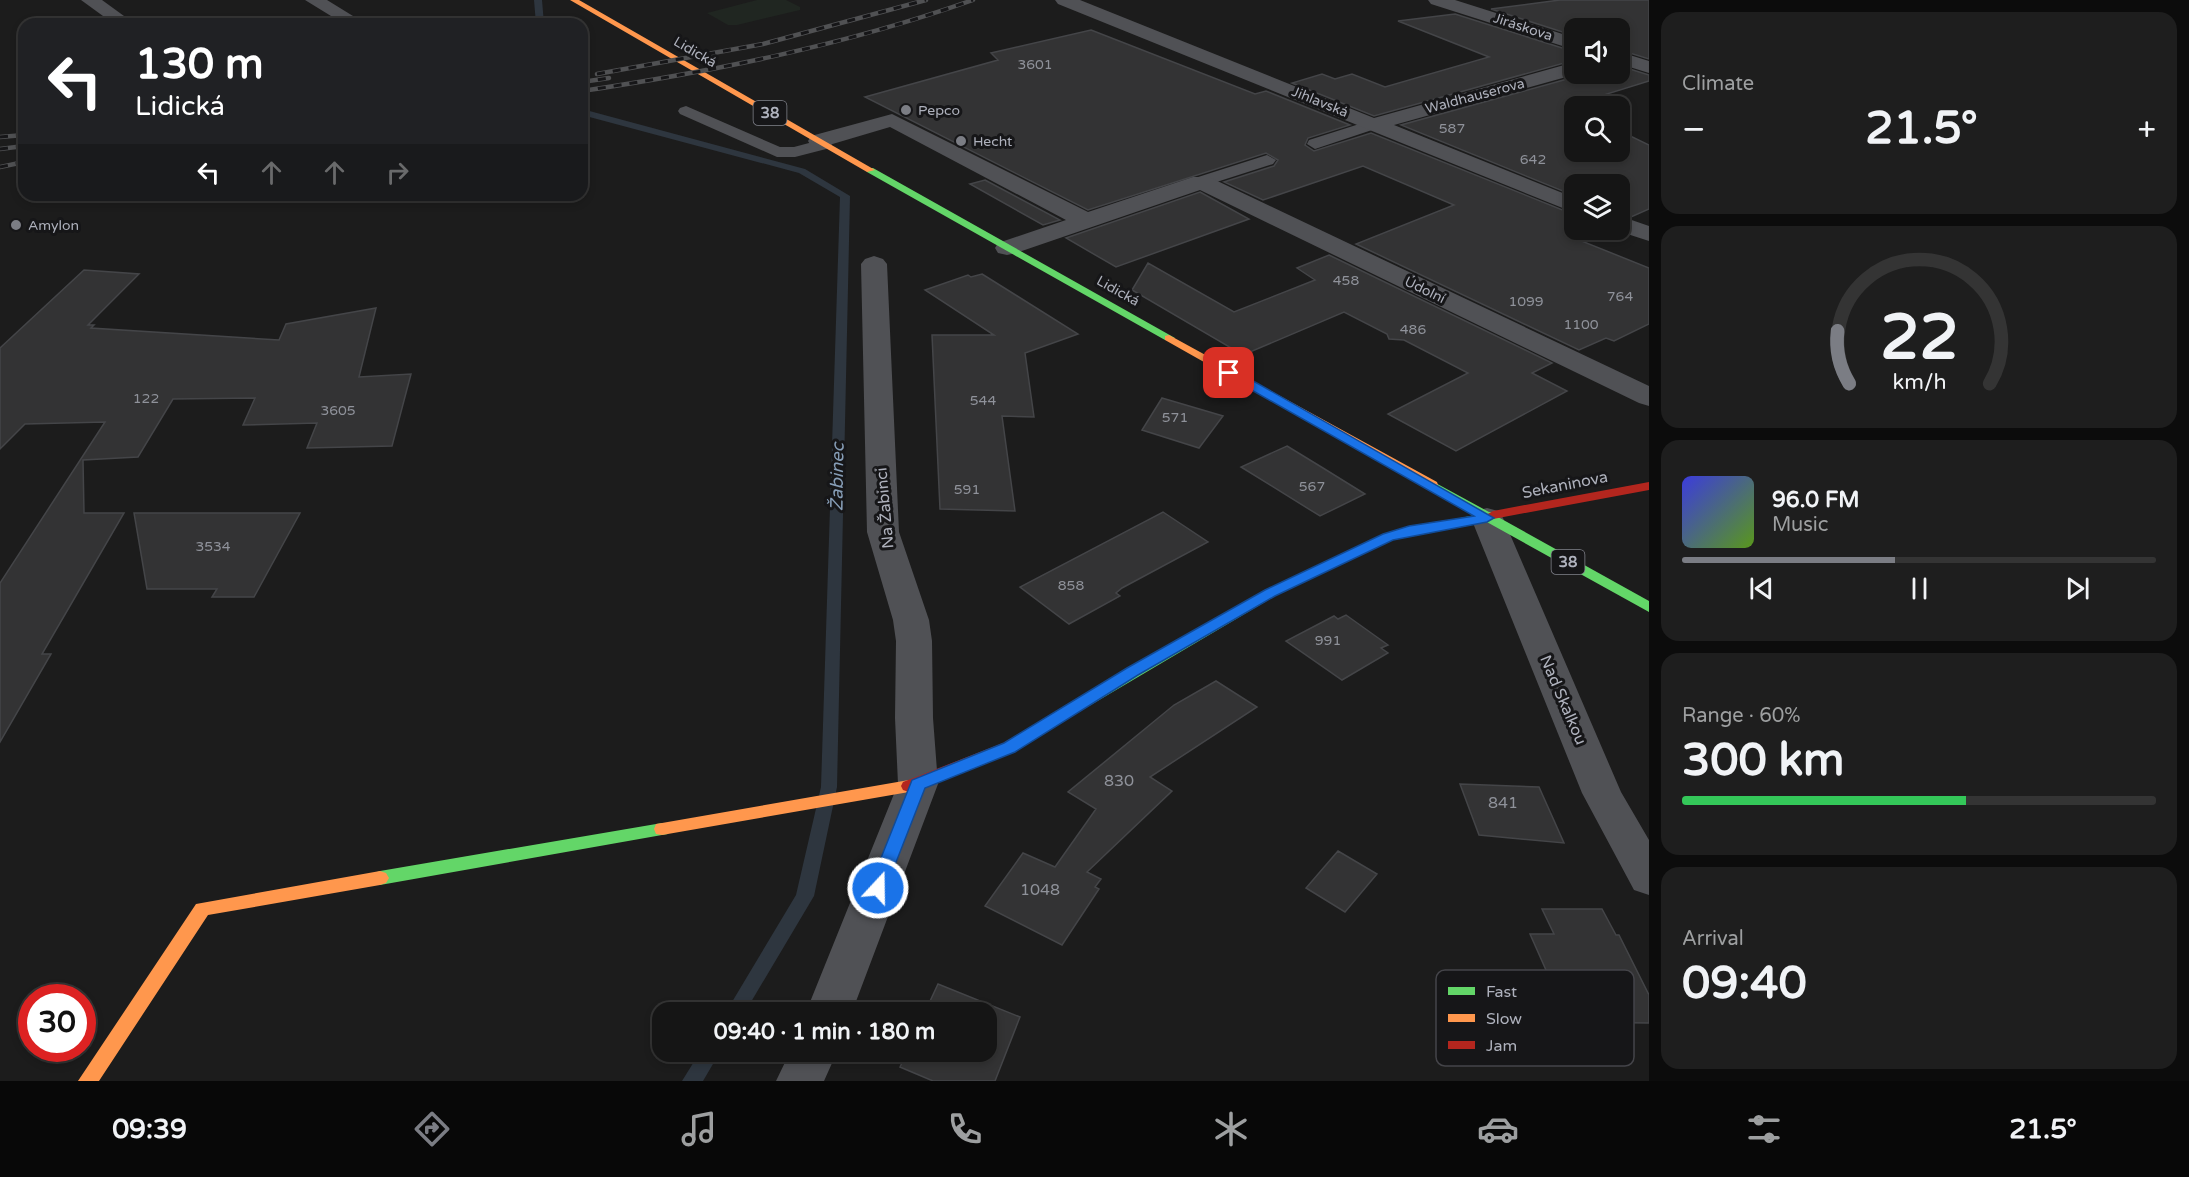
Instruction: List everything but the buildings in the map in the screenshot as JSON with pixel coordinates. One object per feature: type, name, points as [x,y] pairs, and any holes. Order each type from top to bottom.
[{"type":"main road","name":"Lidická","points":[[574,0],[821,143],[1649,607]]},
{"type":"main road","name":"Sekaninova","points":[[88,1081],[202,909],[918,784],[1009,747],[1270,593],[1388,537],[1409,531],[1649,486]]},
{"type":"street","points":[[90,0],[117,18]]},
{"type":"street","points":[[314,0],[346,18]]},
{"type":"street","name":"Jihlavská","points":[[1064,0],[1564,201]]},
{"type":"street","name":"Jiráskova","points":[[1437,0],[1564,40]]},
{"type":"street","points":[[1630,54],[1649,48]]},
{"type":"street","points":[[1630,60],[1649,67]]},
{"type":"street","name":"Waldhauserova","points":[[1375,124],[1564,71]]},
{"type":"street","points":[[821,143],[892,120],[1088,221]]},
{"type":"street","points":[[1008,248],[1201,182]]},
{"type":"street","name":"Údolní","points":[[1201,182],[1649,397]]},
{"type":"street","points":[[1630,227],[1649,234]]},
{"type":"street","name":"Na Žabinci","points":[[874,264],[884,532],[914,641],[918,784]]},
{"type":"street","name":"Nad Skalkou","points":[[1487,518],[1602,793],[1649,878]]},
{"type":"street","points":[[833,1002],[918,784]]},
{"type":"street","points":[[800,1081],[809,1062]]},
{"type":"lane","points":[[686,111],[777,152],[795,152],[821,143]]},
{"type":"lane","points":[[1315,144],[1375,124]]},
{"type":"lane","points":[[1201,182],[1267,160]]},
{"type":"shaded area","points":[[757,0],[786,0],[800,7],[800,10],[737,25],[728,25],[707,13]]},
{"type":"waterway","name":"Žabinec","points":[[538,0],[540,18]]},
{"type":"waterway","name":"Žabinec","points":[[588,114],[802,171],[845,196],[829,787],[805,896],[741,1002]]},
{"type":"waterway","name":"Žabinec","points":[[692,1081],[704,1062]]},
{"type":"railway","points":[[597,74],[763,44],[926,0]]},
{"type":"railway","points":[[588,90],[681,75],[780,55],[877,30],[973,0]]},
{"type":"railway","points":[[588,81],[609,78]]},
{"type":"railway","points":[[0,137],[18,136]]},
{"type":"railway","points":[[0,149],[18,147]]},
{"type":"railway","points":[[0,167],[18,163]]},
{"type":"traffic: fast","points":[[870,170],[1169,338]]},
{"type":"traffic: fast","points":[[1432,485],[1649,607]]},
{"type":"traffic: fast","points":[[1084,702],[1270,593],[1388,537],[1493,515]]},
{"type":"traffic: fast","points":[[380,878],[662,829]]},
{"type":"traffic: slow","points":[[574,0],[870,170]]},
{"type":"traffic: slow","points":[[1169,338],[1432,485]]},
{"type":"traffic: slow","points":[[662,829],[909,786]]},
{"type":"traffic: slow","points":[[88,1081],[202,909],[380,878]]},
{"type":"traffic: jam","points":[[1493,515],[1649,486]]},
{"type":"traffic: jam","points":[[909,786],[1009,747],[1084,702]]},
{"type":"place","name":"Pepco","points":[[906,110]]},
{"type":"place","name":"Hecht","points":[[961,141]]},
{"type":"place","name":"Amylon","points":[[16,225]]},
{"type":"route","points":[[878,888],[918,784],[972,764],[1009,747],[1270,593],[1388,537],[1409,531],[1487,518],[1229,373]]}]
